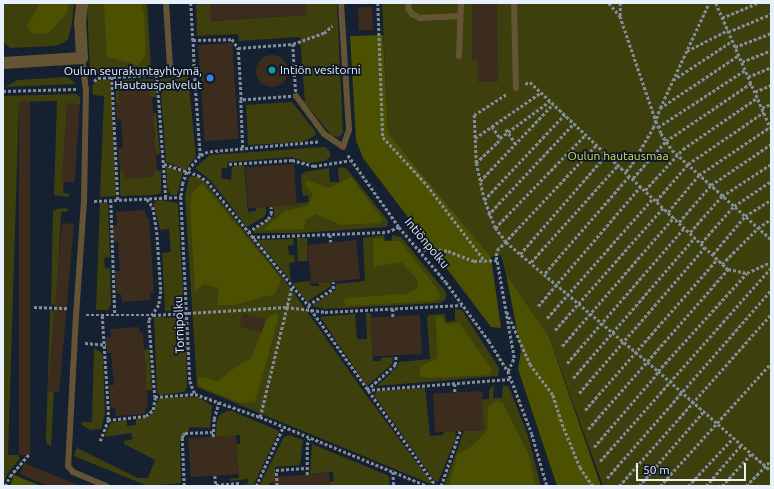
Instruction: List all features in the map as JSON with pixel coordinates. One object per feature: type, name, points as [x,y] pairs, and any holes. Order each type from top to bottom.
[{"type":"street","points":[[3,63],[82,58],[80,23],[82,3]]},
{"type":"lane","points":[[166,3],[170,66]]},
{"type":"lane","points":[[296,96],[324,134],[343,147],[349,130],[341,3]]},
{"type":"lane","points":[[409,3],[408,8],[412,14],[420,18],[460,16]]},
{"type":"lane","points":[[459,56],[460,3]]},
{"type":"lane","points":[[514,3],[516,88]]},
{"type":"lane","points":[[82,58],[86,89],[84,201],[74,342],[68,466],[73,472],[106,486]]},
{"type":"path","points":[[191,3],[200,156],[208,152],[319,142],[343,147]]},
{"type":"path","points":[[378,3],[383,137],[427,185],[485,261]]},
{"type":"path","points":[[609,3],[620,16]]},
{"type":"path","points":[[620,3],[620,16],[658,127],[666,142],[699,175],[770,238]]},
{"type":"path","points":[[626,171],[632,164],[656,121],[660,108],[709,3]]},
{"type":"path","points":[[668,212],[699,175],[771,128],[770,122],[762,108],[732,42],[716,3]]},
{"type":"path","points":[[722,18],[757,3]]},
{"type":"path","points":[[238,48],[293,44],[324,33],[331,28],[342,11]]},
{"type":"path","points":[[686,51],[728,31],[771,14]]},
{"type":"path","points":[[735,47],[771,32]]},
{"type":"path","points":[[192,40],[232,38],[238,48],[243,150]]},
{"type":"path","points":[[673,80],[732,42]]},
{"type":"path","points":[[241,100],[296,96],[293,44]]},
{"type":"path","points":[[742,62],[771,50]]},
{"type":"path","points":[[660,108],[738,55]]},
{"type":"path","points":[[748,77],[771,68]]},
{"type":"path","points":[[234,70],[239,70]]},
{"type":"path","points":[[658,127],[745,70]]},
{"type":"path","points":[[3,91],[86,89],[98,78],[200,72]]},
{"type":"path","points":[[157,75],[166,197]]},
{"type":"path","points":[[112,77],[118,160],[118,200]]},
{"type":"path","points":[[747,273],[728,269],[722,264],[626,171],[596,146],[530,82],[516,88],[474,116],[476,163],[484,200],[488,215],[495,228],[506,242],[613,331],[716,424],[771,471]]},
{"type":"path","points":[[633,178],[666,142],[751,83]]},
{"type":"path","points":[[755,92],[771,86]]},
{"type":"path","points":[[475,138],[540,93]]},
{"type":"path","points":[[645,190],[677,154],[758,98]]},
{"type":"path","points":[[476,163],[497,143],[500,138],[550,101]]},
{"type":"path","points":[[480,181],[553,104]]},
{"type":"path","points":[[762,108],[771,104]]},
{"type":"path","points":[[656,201],[688,164],[764,112]]},
{"type":"path","points":[[484,200],[564,115]]},
{"type":"path","points":[[488,215],[574,123]]},
{"type":"path","points":[[492,126],[500,138]]},
{"type":"path","points":[[506,129],[515,143]]},
{"type":"path","points":[[495,228],[585,135]]},
{"type":"path","points":[[679,222],[711,185],[771,144]]},
{"type":"path","points":[[508,372],[514,358],[496,260],[497,250],[596,146]]},
{"type":"path","name":"Intiönpolku","points":[[343,147],[350,160],[399,227],[446,282],[489,341],[508,372],[532,434],[547,486]]},
{"type":"path","points":[[520,254],[606,155]]},
{"type":"path","name":"Tornipolku","points":[[195,394],[190,382],[188,313],[181,197],[183,183],[187,172],[200,156]]},
{"type":"path","points":[[229,164],[292,160],[314,166],[350,160]]},
{"type":"path","points":[[267,162],[268,166]]},
{"type":"path","points":[[164,164],[198,175],[207,180],[308,305],[366,390],[436,486]]},
{"type":"path","points":[[690,232],[722,196],[771,164]]},
{"type":"path","points":[[531,262],[618,165]]},
{"type":"path","points":[[545,273],[630,175]]},
{"type":"path","points":[[701,243],[734,206],[771,181]]},
{"type":"path","points":[[538,306],[641,186]]},
{"type":"path","points":[[84,201],[181,197]]},
{"type":"path","points":[[547,318],[653,198]]},
{"type":"path","points":[[108,420],[146,416],[153,410],[155,397],[150,320],[159,305],[161,292],[157,232],[153,207],[146,199]]},
{"type":"path","points":[[110,200],[115,283],[115,315]]},
{"type":"path","points":[[713,254],[745,216],[771,200]]},
{"type":"path","points":[[248,232],[268,219],[271,214],[271,207]]},
{"type":"path","points":[[555,330],[663,208]]},
{"type":"path","points":[[562,346],[674,217]]},
{"type":"path","points":[[722,264],[758,228],[771,219]]},
{"type":"path","points":[[252,237],[387,232],[399,227]]},
{"type":"path","points":[[568,363],[685,227]]},
{"type":"path","points":[[330,235],[331,242]]},
{"type":"path","points":[[573,378],[695,237]]},
{"type":"path","points":[[579,393],[625,342],[705,246]]},
{"type":"path","points":[[418,250],[434,248],[448,251],[474,261],[496,260]]},
{"type":"path","points":[[585,410],[634,356],[635,351],[717,259]]},
{"type":"path","points":[[594,447],[658,371],[747,273],[771,262]]},
{"type":"path","points":[[600,460],[771,268]]},
{"type":"path","points":[[588,428],[728,269]]},
{"type":"path","points":[[308,305],[332,289],[333,282]]},
{"type":"path","points":[[260,417],[292,285]]},
{"type":"path","points":[[606,478],[771,290]]},
{"type":"path","points":[[34,307],[102,315],[153,315],[286,307],[325,312],[462,305]]},
{"type":"path","points":[[505,308],[530,364],[553,395],[564,428],[580,467],[593,486]]},
{"type":"path","points":[[392,309],[393,317]]},
{"type":"path","points":[[619,486],[771,314]]},
{"type":"path","points":[[100,441],[108,420],[109,398],[102,315]]},
{"type":"path","points":[[74,342],[105,345]]},
{"type":"path","points":[[366,390],[395,365],[396,356]]},
{"type":"path","points":[[660,486],[771,363]]},
{"type":"path","points":[[366,390],[511,379]]},
{"type":"path","points":[[454,384],[455,392]]},
{"type":"path","points":[[155,397],[195,394],[260,417],[427,486]]},
{"type":"path","points":[[213,437],[214,419],[219,402]]},
{"type":"path","points":[[639,486],[703,412]]},
{"type":"path","points":[[256,486],[283,427]]},
{"type":"path","points":[[441,486],[460,431]]},
{"type":"path","points":[[184,486],[183,435],[185,433],[213,432]]},
{"type":"path","points":[[307,475],[307,445],[309,438]]},
{"type":"path","points":[[688,486],[733,438]]},
{"type":"path","points":[[706,486],[741,445]]},
{"type":"path","points":[[6,486],[10,476],[29,454]]},
{"type":"path","points":[[722,486],[752,454]]},
{"type":"path","points":[[746,486],[771,460]]},
{"type":"path","points":[[277,486],[276,470],[306,468]]},
{"type":"path","points":[[393,472],[394,486]]},
{"type":"path","points":[[215,476],[216,486]]},
{"type":"path","points":[[199,486],[216,486],[241,483]]},
{"type":"green space","points":[[3,3],[74,3],[72,24],[68,39],[55,46],[10,48],[3,42]]},
{"type":"green space","points":[[87,3],[147,3],[151,67],[158,67],[158,71],[92,74],[90,71]]},
{"type":"green space","points":[[196,3],[210,3],[212,21],[305,15],[305,3],[337,3],[343,134],[338,137],[332,136],[305,103],[300,37],[239,41],[238,34],[197,36]]},
{"type":"green space","name":"Oulun hautausmaa","points":[[382,3],[771,3],[771,486],[603,486],[549,337],[506,274],[501,255],[491,257],[388,133]]},
{"type":"green space","points":[[188,76],[196,156],[186,170],[166,162],[160,79]]},
{"type":"green space","points":[[68,77],[76,84],[5,87],[17,80]]},
{"type":"green space","points":[[106,79],[111,81],[116,194],[115,196],[100,197],[104,96],[93,95],[92,86],[97,81]]},
{"type":"green space","points":[[153,79],[155,81],[156,97],[149,98],[148,86],[119,89],[120,103],[116,103],[115,80]]},
{"type":"green space","points":[[76,94],[80,97],[80,104],[67,104],[63,193],[69,194],[69,197],[54,195],[57,101],[19,102],[8,455],[18,455],[20,459],[8,473],[3,485],[3,96]]},
{"type":"green space","points":[[292,102],[315,131],[316,135],[300,142],[248,145],[246,105]]},
{"type":"green space","points":[[156,113],[160,154],[153,155],[155,142],[154,126],[151,126],[150,114]]},
{"type":"green space","points":[[324,147],[330,152],[330,157],[325,161],[309,163],[291,157],[228,162],[227,168],[222,168],[221,178],[231,180],[232,167],[244,165],[248,212],[256,211],[256,208],[266,207],[264,217],[247,227],[211,181],[195,168],[210,155]]},
{"type":"green space","points":[[166,166],[183,172],[177,195],[171,195],[167,188]]},
{"type":"green space","points":[[342,167],[347,169],[388,221],[387,226],[299,233],[254,233],[254,230],[274,216],[274,206],[309,202],[308,195],[303,196],[301,176],[304,172],[329,168],[330,182],[339,182],[338,168]]},
{"type":"green space","points":[[153,170],[161,171],[161,193],[154,195],[120,195],[120,171],[124,171],[125,179],[154,176]]},
{"type":"green space","points":[[195,176],[202,179],[289,286],[431,484],[197,387],[185,196],[189,177]]},
{"type":"green space","points":[[160,200],[178,203],[184,310],[165,311],[162,253],[171,252],[169,229],[160,230],[154,205],[155,202]]},
{"type":"green space","points":[[100,203],[108,203],[110,257],[104,258],[105,268],[110,268],[111,305],[108,310],[96,310]]},
{"type":"green space","points":[[67,208],[68,211],[61,212],[57,304],[51,305],[53,211]]},
{"type":"green space","points":[[384,235],[385,241],[392,240],[392,235],[401,237],[445,291],[445,300],[440,303],[325,309],[312,306],[335,290],[336,284],[365,281],[363,238]]},
{"type":"green space","points":[[297,238],[307,238],[308,261],[298,261]]},
{"type":"green space","points":[[293,239],[294,245],[288,246],[289,255],[294,255],[295,262],[289,263],[291,281],[258,240]]},
{"type":"green space","points":[[310,281],[311,286],[319,286],[319,283],[330,282],[331,286],[307,302],[293,283]]},
{"type":"green space","points":[[455,309],[462,310],[499,368],[498,376],[377,386],[398,366],[399,362],[430,359],[427,318],[429,315],[445,314],[446,322],[455,321]]},
{"type":"green space","points":[[50,311],[58,311],[51,446],[47,444],[46,439]]},
{"type":"green space","points":[[366,313],[371,314],[373,361],[381,361],[381,358],[393,357],[392,364],[367,386],[320,317],[355,314],[357,339],[367,339]]},
{"type":"green space","points":[[154,317],[185,318],[187,388],[184,392],[160,395],[157,393]]},
{"type":"green space","points":[[94,348],[101,352],[103,356],[105,414],[101,429],[91,430],[82,425],[81,422],[92,422]]},
{"type":"green space","points":[[149,349],[152,390],[143,391],[146,378],[145,361],[141,350]]},
{"type":"green space","points":[[494,385],[493,398],[502,398],[503,385],[509,387],[528,436],[541,486],[444,486],[464,431],[484,430],[479,400],[489,399],[489,390]]},
{"type":"green space","points":[[425,388],[430,436],[443,435],[444,432],[455,431],[456,438],[438,482],[434,480],[374,395],[377,391]]},
{"type":"green space","points":[[198,397],[212,406],[210,428],[189,427],[189,431],[182,434],[180,444],[181,483],[148,486],[74,456],[77,448],[138,478],[148,478],[155,460],[124,444],[124,441],[133,439],[131,433],[105,437],[110,423],[127,420],[127,426],[136,425],[136,419],[147,418],[152,413],[159,398]]},
{"type":"green space","points":[[227,411],[232,411],[279,431],[253,486],[233,486],[248,484],[248,479],[230,481],[229,479],[239,478],[236,444],[240,444],[240,435],[216,437],[217,419],[220,415]]},
{"type":"green space","points":[[289,435],[303,440],[300,465],[275,467],[275,482],[269,483],[269,486],[259,486],[284,437]]},
{"type":"green space","points":[[312,444],[389,476],[390,486],[330,486],[329,482],[334,481],[333,472],[310,474]]},
{"type":"shaded area","points":[[40,3],[68,3],[68,12],[49,33],[32,34],[27,26]]},
{"type":"shaded area","points":[[102,3],[141,3],[144,14],[146,54],[138,65],[107,57],[104,5]]},
{"type":"shaded area","points":[[383,35],[388,133],[491,257],[501,328],[491,327],[363,158],[356,140],[350,36]]},
{"type":"shaded area","points":[[351,177],[382,219],[380,223],[341,225],[316,214],[306,219],[304,229],[263,230],[285,211],[308,206],[313,194],[305,186],[306,180],[329,188]]},
{"type":"shaded area","points":[[202,183],[281,279],[275,294],[234,305],[217,305],[219,288],[204,284],[195,291],[190,208],[192,193]]},
{"type":"shaded area","points":[[382,238],[384,241],[400,241],[438,290],[440,298],[434,301],[346,306],[343,302],[346,298],[406,294],[418,288],[417,279],[401,262],[374,267],[373,239]]},
{"type":"shaded area","points":[[506,274],[549,337],[601,486],[557,486],[518,369],[521,351]]},
{"type":"shaded area","points":[[275,314],[278,315],[278,319],[255,402],[241,403],[202,388],[198,383],[198,378],[201,377],[218,381],[230,371],[251,358],[268,317]]},
{"type":"shaded area","points":[[441,316],[446,324],[459,323],[492,369],[490,375],[428,378],[420,375],[420,367],[437,358],[436,317]]},
{"type":"shaded area","points":[[496,401],[503,403],[530,458],[535,486],[449,486],[457,455],[472,446],[487,431],[488,407]]},
{"type":"shaded area","points":[[14,475],[41,486],[10,486]]},
{"type":"building","points":[[210,3],[305,3],[306,15],[211,21]]},
{"type":"building","points":[[472,3],[497,3],[498,82],[478,82],[477,60],[472,60]]},
{"type":"building","points":[[358,7],[372,7],[373,30],[359,30]]},
{"type":"building","points":[[232,43],[239,139],[205,141],[198,45]]},
{"type":"building","name":"Intiön vesitorni","points":[[269,55],[275,55],[285,62],[288,71],[287,77],[281,84],[275,87],[269,87],[259,80],[256,74],[256,68],[263,58]]},
{"type":"building","points":[[148,86],[149,98],[152,97],[157,170],[153,170],[154,177],[125,179],[124,171],[120,171],[118,148],[123,148],[121,119],[117,119],[116,112],[116,103],[120,103],[119,89]]},
{"type":"building","points":[[19,102],[30,102],[30,455],[19,455]]},
{"type":"building","points":[[67,103],[80,104],[74,183],[61,182]]},
{"type":"building","points":[[294,164],[297,205],[248,208],[245,167]]},
{"type":"building","points":[[145,210],[146,218],[149,217],[154,293],[150,293],[151,300],[122,302],[121,294],[117,294],[115,271],[120,271],[118,242],[113,242],[112,226],[117,226],[116,212]]},
{"type":"building","points":[[62,223],[74,224],[59,392],[47,391]]},
{"type":"building","points":[[356,240],[360,279],[311,284],[307,245]]},
{"type":"building","points":[[243,313],[265,319],[262,332],[239,327]]},
{"type":"building","points":[[420,315],[422,354],[372,357],[370,318]]},
{"type":"building","points":[[139,327],[140,333],[143,333],[148,407],[145,407],[145,414],[116,416],[115,408],[111,408],[109,385],[114,385],[111,353],[107,353],[106,337],[111,337],[110,329]]},
{"type":"building","points":[[482,391],[484,430],[435,433],[433,394]]},
{"type":"building","points":[[236,435],[239,474],[191,477],[188,438]]},
{"type":"building","points":[[24,463],[80,486],[48,486],[20,474]]},
{"type":"building","points":[[329,473],[330,486],[274,486],[274,477]]},
{"type":"place","name":"Intiön vesitorni","points":[[272,70]]},
{"type":"place","name":"Oulun seurakuntayhtymä, Hautauspalvelut","points":[[210,78]]}]
